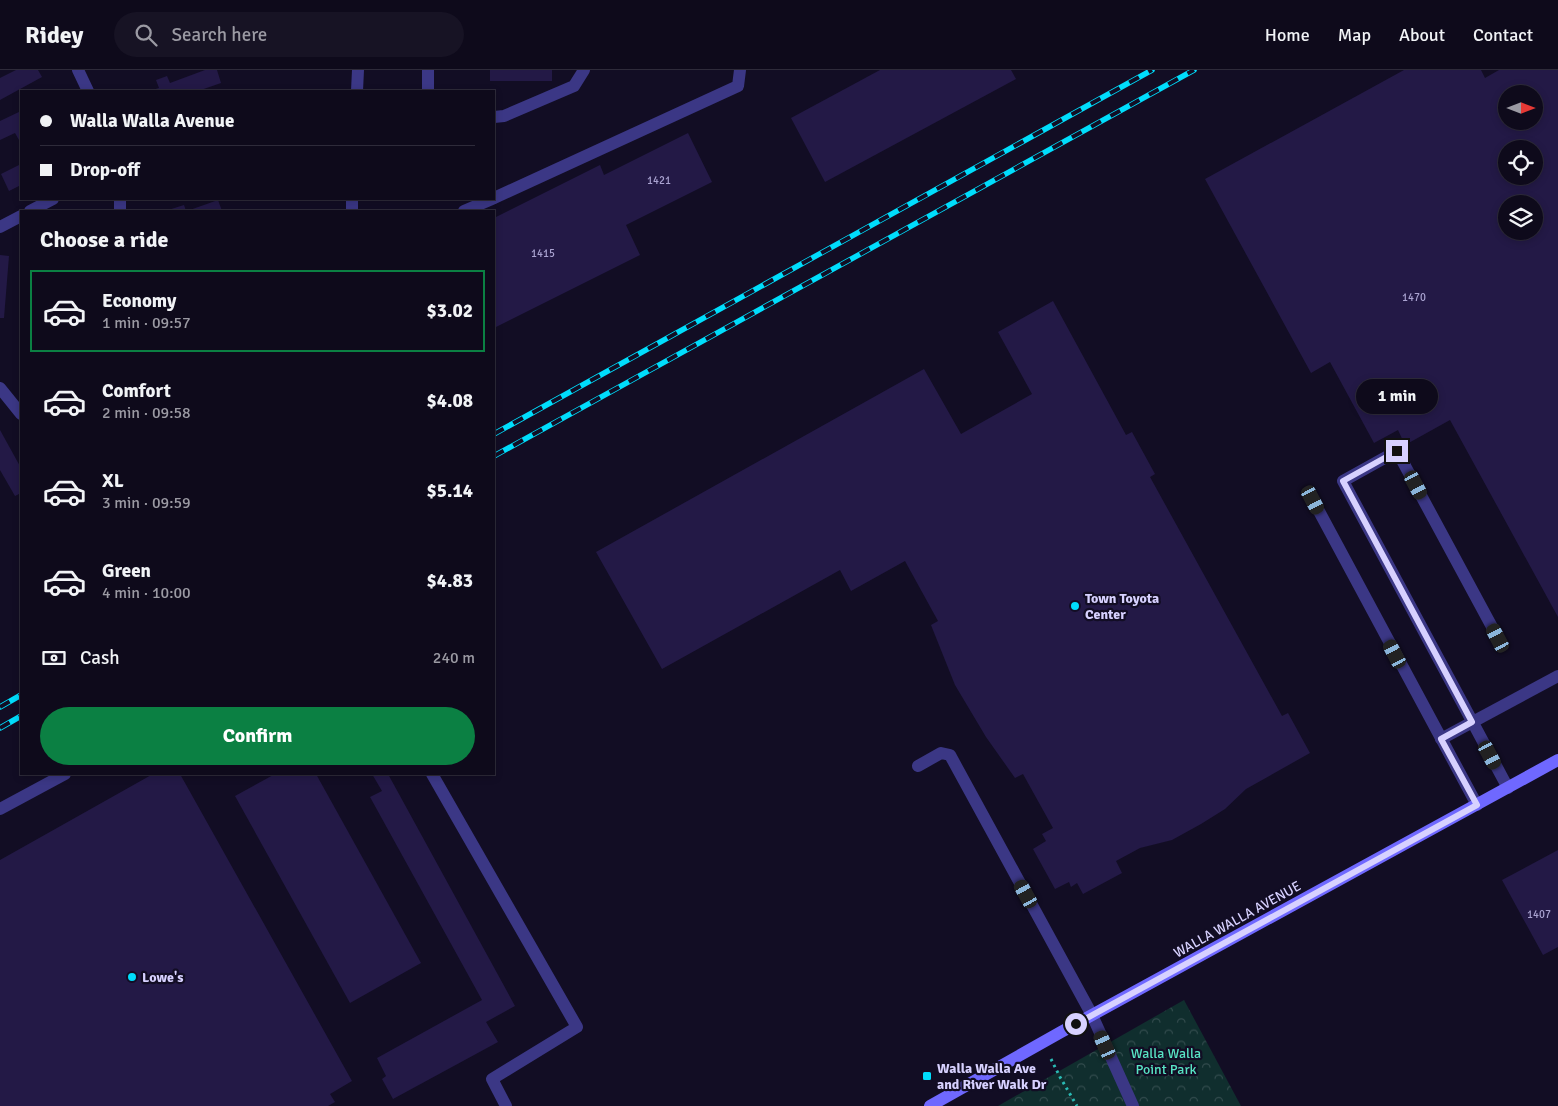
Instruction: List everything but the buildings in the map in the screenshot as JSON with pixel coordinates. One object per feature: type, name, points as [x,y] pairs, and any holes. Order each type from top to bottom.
[{"type":"street","points":[[78,70],[88,90]]},
{"type":"street","points":[[357,90],[358,70]]},
{"type":"street","points":[[428,70],[428,90]]},
{"type":"street","points":[[495,117],[504,116],[574,86],[584,70]]},
{"type":"street","points":[[495,197],[738,86],[740,70]]},
{"type":"street","points":[[32,210],[51,200]]},
{"type":"street","points":[[466,210],[489,200]]},
{"type":"street","points":[[0,227],[20,217]]},
{"type":"street","points":[[0,388],[20,413]]},
{"type":"street","points":[[1498,638],[1397,451],[1343,481],[1508,788]]},
{"type":"street","points":[[1313,500],[1477,805]]},
{"type":"street","points":[[1441,739],[1558,676]]},
{"type":"street","points":[[918,766],[941,753],[950,755],[1092,1015],[1133,1106]]},
{"type":"street","name":"WALLA WALLA AVENUE","points":[[930,1106],[1092,1015],[1558,760]]},
{"type":"street","points":[[0,809],[63,775]]},
{"type":"street","points":[[433,775],[577,1027],[492,1079],[506,1106]]},
{"type":"path","points":[[1043,1043],[1077,1106]]},
{"type":"green space","name":"Walla Walla Point Park","points":[[1184,1000],[1241,1106],[998,1106]]},
{"type":"railway","points":[[495,433],[1152,70]]},
{"type":"railway","points":[[495,455],[1194,70]]},
{"type":"railway","points":[[0,707],[20,696]]},
{"type":"railway","points":[[0,728],[20,717]]},
{"type":"place","name":"Town Toyota Center","points":[[1075,606]]},
{"type":"place","name":"Lowe's","points":[[132,977]]},
{"type":"place","name":"Walla Walla Ave and River Walk Dr","points":[[927,1076]]},
{"type":"route","points":[[1076,1024],[1477,805],[1441,739],[1472,722],[1343,481],[1397,451]]}]
